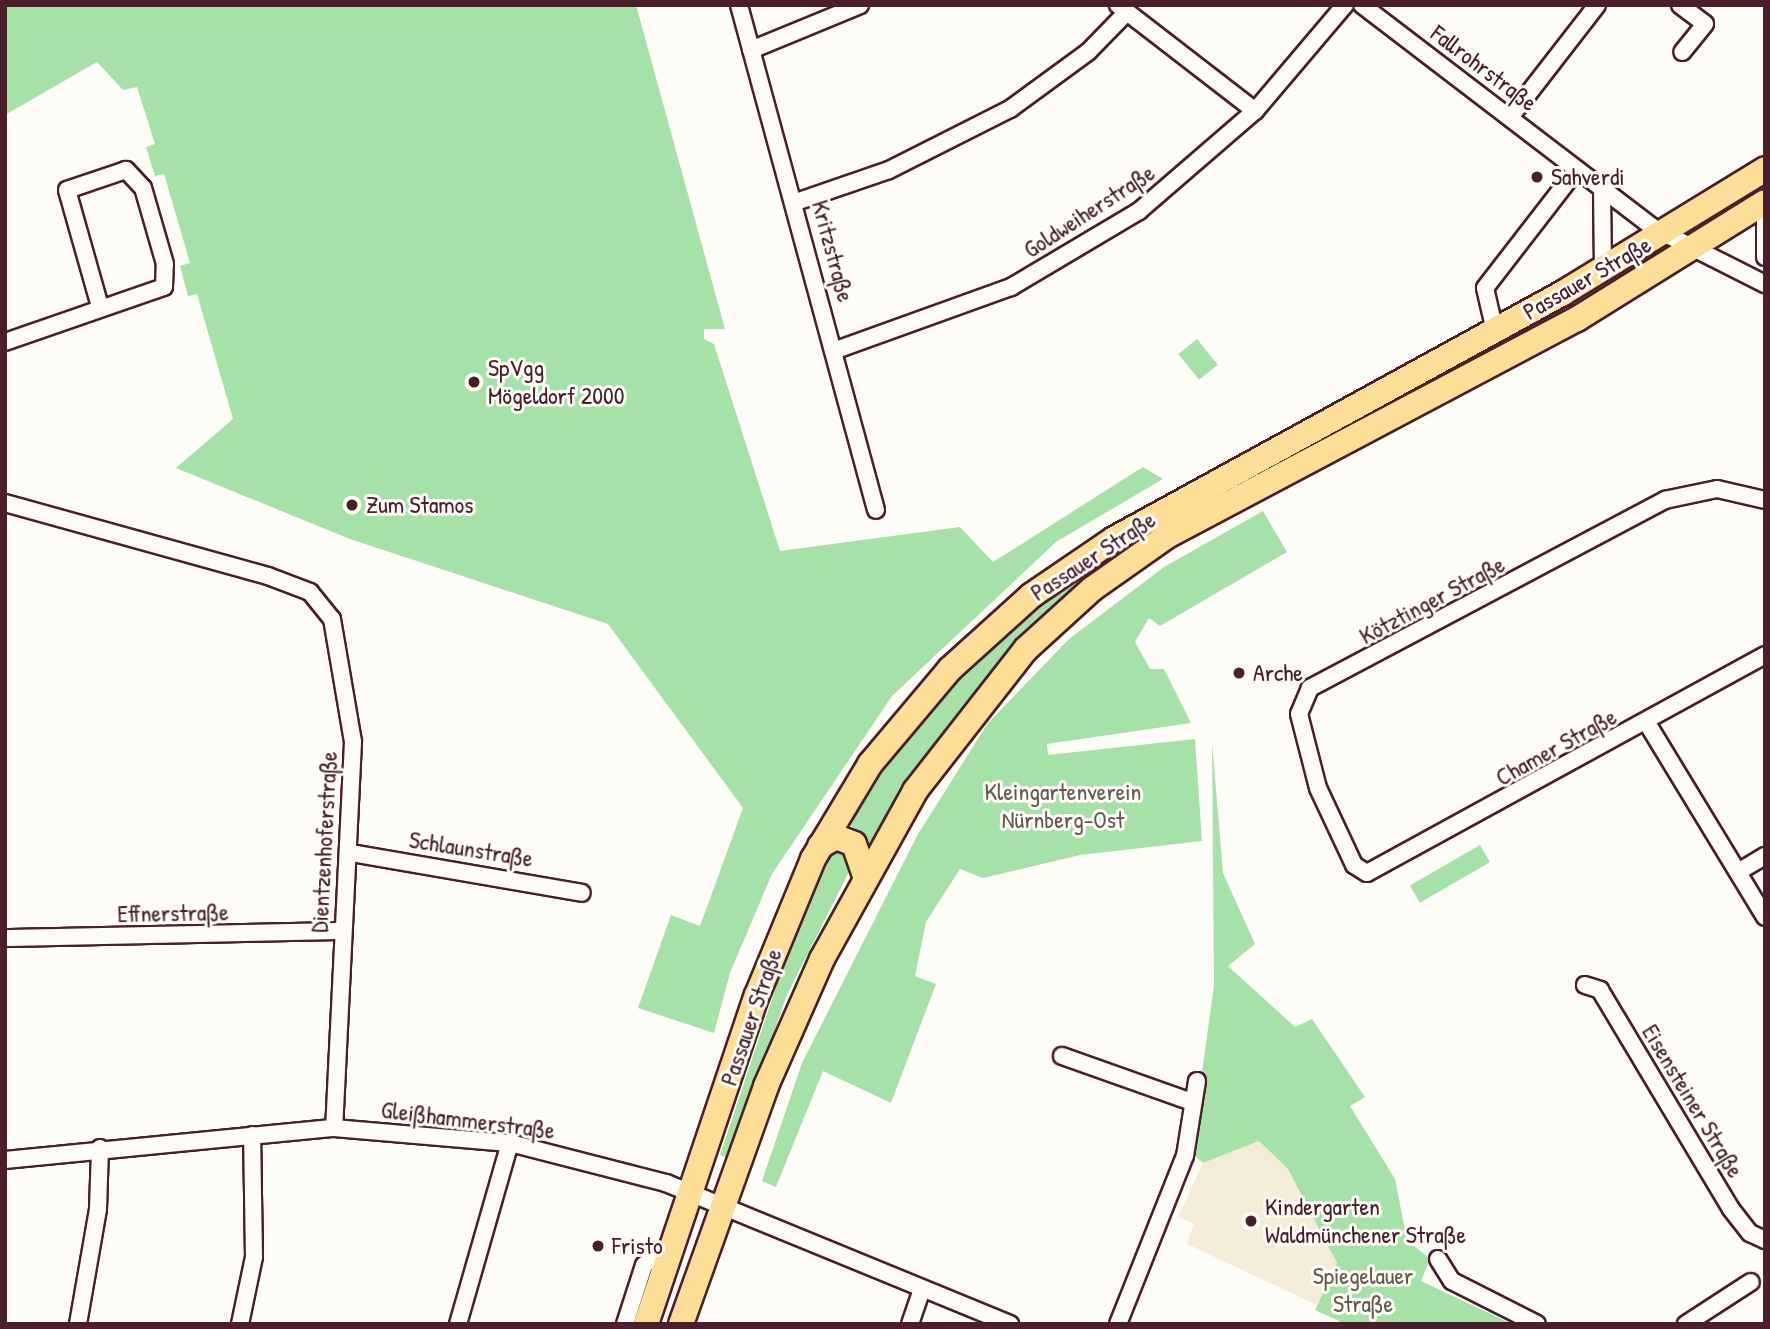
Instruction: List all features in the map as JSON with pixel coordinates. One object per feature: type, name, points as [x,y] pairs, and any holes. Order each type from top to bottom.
[{"type":"main road","name":"Passauer Straße","points":[[646,1324],[769,961],[820,846],[870,764],[926,695],[1051,581],[1154,515],[1603,270],[1765,169]]},
{"type":"main road","name":"Passauer Straße","points":[[681,1324],[793,1022],[865,876],[978,704],[1042,633],[1112,574],[1209,512],[1577,319],[1765,204]]},
{"type":"main road","points":[[820,846],[836,837],[854,844],[865,876]]},
{"type":"street","name":"Kritzstraße","points":[[739,5],[796,202],[876,510]]},
{"type":"street","points":[[751,50],[860,5]]},
{"type":"street","name":"Goldweiherstraße","points":[[836,350],[1011,288],[1139,211],[1255,111],[1345,5]]},
{"type":"street","name":"Fallrohrstraße","points":[[1362,5],[1511,116],[1662,234],[1697,248],[1765,284]]},
{"type":"street","points":[[1511,116],[1597,5]]},
{"type":"street","points":[[1680,5],[1705,24],[1682,52]]},
{"type":"street","points":[[796,202],[889,170],[1010,109],[1088,52],[1122,9],[1255,111]]},
{"type":"street","points":[[1495,331],[1485,288],[1577,169]]},
{"type":"street","points":[[5,342],[164,287],[165,264],[143,188],[126,170],[67,190],[100,307]]},
{"type":"street","points":[[1602,188],[1603,270]]},
{"type":"street","points":[[1765,204],[1765,257]]},
{"type":"street","name":"Kötztinger Straße","points":[[1367,873],[1354,865],[1318,789],[1299,714],[1310,688],[1665,500],[1717,489],[1765,500]]},
{"type":"street","name":"Dientzenhoferstraße","points":[[5,503],[310,592],[332,619],[346,680],[351,853],[342,931],[334,1128]]},
{"type":"street","name":"Chamer Straße","points":[[1367,873],[1647,723],[1765,655]]},
{"type":"street","points":[[1647,723],[1765,917]]},
{"type":"street","name":"Schlaunstraße","points":[[351,853],[582,893]]},
{"type":"street","points":[[1738,872],[1765,856]]},
{"type":"street","name":"Effnerstraße","points":[[5,938],[342,931]]},
{"type":"street","name":"Eisensteiner Straße","points":[[1585,985],[1600,990],[1731,1209],[1750,1233],[1765,1240]]},
{"type":"street","points":[[1062,1056],[1192,1102]]},
{"type":"street","points":[[1118,1324],[1160,1230],[1185,1156],[1192,1102],[1198,1081]]},
{"type":"street","name":"Gleißhammerstraße","points":[[5,1160],[334,1128],[510,1143],[595,1161],[689,1194],[1010,1324]]},
{"type":"street","points":[[240,1324],[254,1257],[252,1135]]},
{"type":"street","points":[[458,1324],[510,1143]]},
{"type":"street","points":[[78,1324],[97,1209],[100,1149]]},
{"type":"street","points":[[625,1324],[644,1265],[672,1242]]},
{"type":"street","points":[[1438,1259],[1452,1281],[1537,1324]]},
{"type":"street","points":[[1686,1324],[1751,1282]]},
{"type":"street","points":[[910,1324],[922,1290]]},
{"type":"shaded area","name":"Kindergarten Waldmünchener Straße","points":[[1259,1141],[1288,1169],[1337,1263],[1317,1305],[1187,1244],[1194,1224],[1178,1217],[1203,1163]]},
{"type":"green space","name":"SpVgg Mögeldorf 2000","points":[[5,5],[636,5],[725,329],[704,329],[704,339],[714,344],[780,551],[960,527],[993,562],[1143,467],[1163,479],[1056,542],[892,696],[772,874],[730,973],[714,1033],[638,1008],[671,915],[700,926],[743,808],[608,624],[350,539],[176,468],[233,419],[197,294],[188,296],[180,266],[190,263],[164,174],[155,176],[146,147],[155,144],[137,87],[123,90],[97,62],[5,115]]},
{"type":"green space","points":[[1632,262],[1635,268],[1477,362],[1244,483]]},
{"type":"green space","points":[[1197,339],[1218,365],[1199,380],[1178,354]]},
{"type":"green space","name":"Kleingartenverein Nürnberg-Ost","points":[[1263,511],[1287,552],[1160,626],[1149,618],[1135,642],[1150,669],[1164,669],[1191,723],[1047,744],[1048,755],[1195,739],[1202,841],[1080,855],[983,878],[960,869],[926,922],[915,976],[936,984],[891,1103],[823,1071],[776,1187],[762,1181],[802,1063],[918,834],[988,723],[1069,639],[1164,567]]},
{"type":"green space","points":[[1180,512],[998,668],[946,731],[869,853],[865,837],[848,823],[876,775],[938,695],[1051,593]]},
{"type":"green space","name":"Spiegelauer Straße","points":[[1212,742],[1223,873],[1255,944],[1228,966],[1295,1027],[1312,1019],[1365,1097],[1350,1106],[1395,1179],[1407,1240],[1430,1259],[1421,1281],[1512,1324],[1345,1324],[1315,1310],[1337,1263],[1288,1169],[1259,1141],[1203,1163],[1191,1152],[1214,985]]},
{"type":"green space","points":[[1480,845],[1490,862],[1420,903],[1410,886]]},
{"type":"green space","points":[[842,849],[851,868],[786,997],[731,1159],[720,1155],[797,924],[829,856]]},
{"type":"place","name":"Sahverdi","points":[[1537,177]]},
{"type":"place","name":"SpVgg Mögeldorf 2000","points":[[474,382]]},
{"type":"place","name":"Zum Stamos","points":[[352,505]]},
{"type":"place","name":"Arche","points":[[1239,673]]},
{"type":"place","name":"Kindergarten Waldmünchener Straße","points":[[1251,1221]]},
{"type":"place","name":"Fristo","points":[[598,1246]]}]
